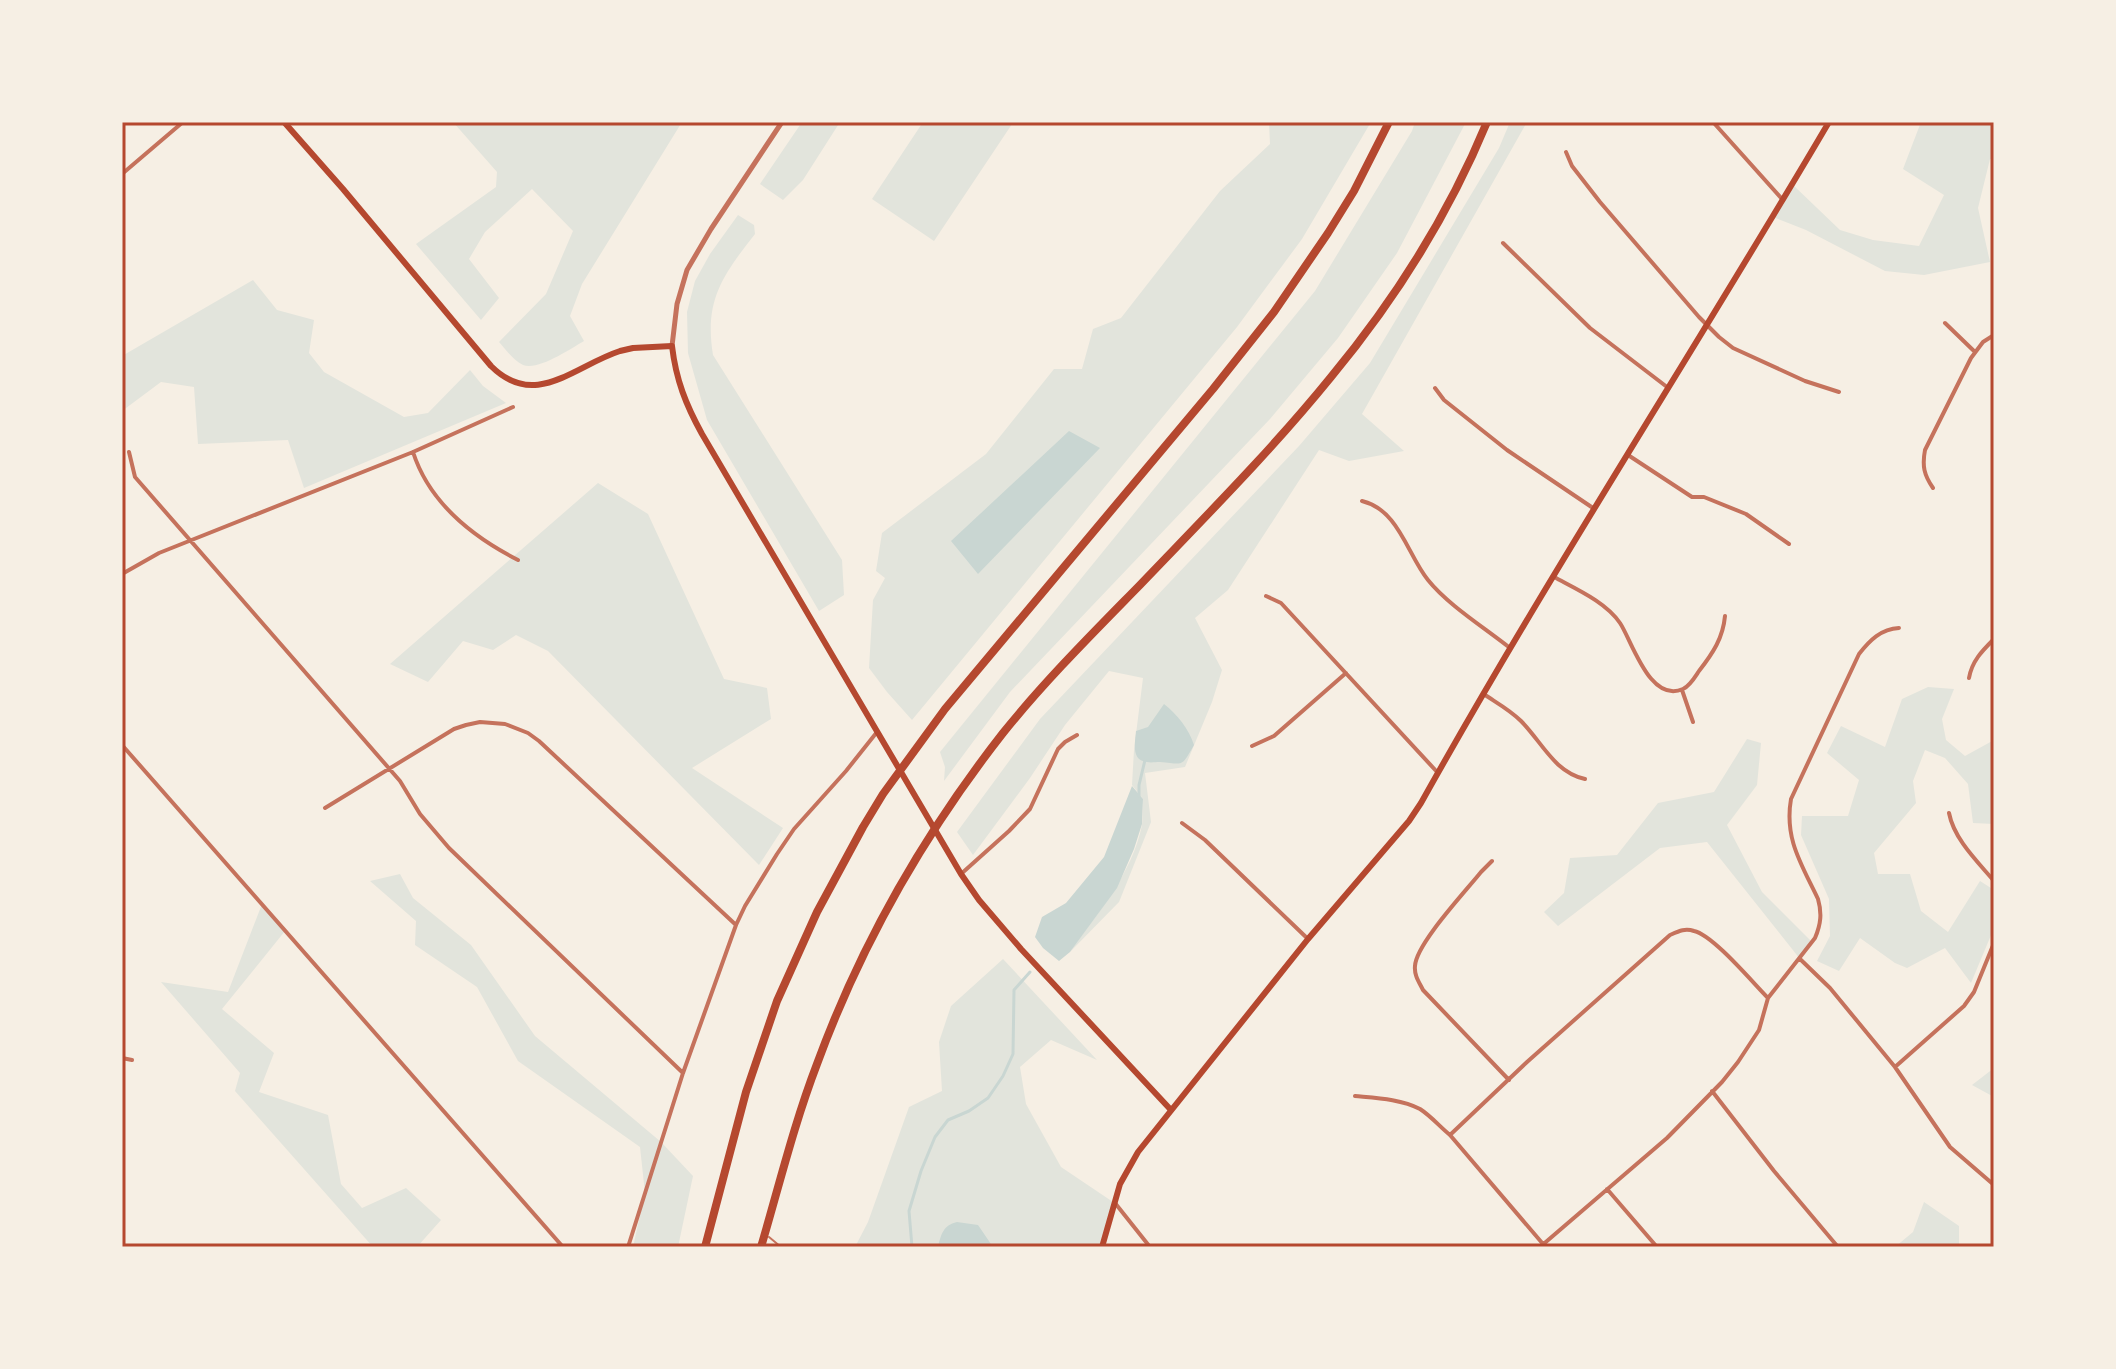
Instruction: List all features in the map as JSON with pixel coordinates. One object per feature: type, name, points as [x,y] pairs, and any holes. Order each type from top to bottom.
[{"type":"highway","points":[[705,1247],[746,1092],[777,1001],[839,869],[883,794],[975,672],[1274,312],[1335,223],[1389,122]]},
{"type":"highway","points":[[761,1247],[800,1113],[833,1022],[872,936],[920,850],[1004,732],[1036,695],[1301,413],[1339,367],[1383,309],[1416,258],[1487,122]]},
{"type":"main road","points":[[284,122],[491,366],[506,379],[520,385],[540,385],[620,351],[672,346],[676,375],[698,427],[961,874],[1013,941],[1171,1110]]},
{"type":"main road","points":[[1102,1247],[1113,1202],[1138,1152],[1308,939],[1409,821],[1510,648],[1829,122]]},
{"type":"street","points":[[122,174],[183,122]]},
{"type":"street","points":[[672,346],[677,304],[687,270],[782,122]]},
{"type":"street","points":[[1713,122],[1783,200]]},
{"type":"street","points":[[1566,152],[1572,166],[1600,202],[1707,326],[1733,348],[1805,381],[1839,392]]},
{"type":"street","points":[[1503,243],[1590,328],[1669,388]]},
{"type":"street","points":[[1945,323],[1975,352]]},
{"type":"street","points":[[1933,488],[1922,464],[1925,450],[1975,352],[1994,335]]},
{"type":"street","points":[[1435,388],[1444,400],[1507,450],[1595,510]]},
{"type":"street","points":[[122,574],[159,553],[413,452],[513,407]]},
{"type":"street","points":[[129,452],[135,477],[400,781],[434,832],[683,1073]]},
{"type":"street","points":[[413,452],[420,473],[450,510],[482,540],[518,560]]},
{"type":"street","points":[[1628,455],[1692,497],[1704,497],[1746,514],[1789,544]]},
{"type":"street","points":[[1362,501],[1372,503],[1391,521],[1428,580],[1510,648]]},
{"type":"street","points":[[1554,577],[1598,603],[1619,622],[1651,680],[1660,687],[1672,690],[1682,690],[1691,683],[1716,647],[1725,616]]},
{"type":"street","points":[[1266,596],[1281,603],[1438,773]]},
{"type":"street","points":[[1355,1096],[1418,1108],[1450,1135],[1541,1246],[1667,1138],[1722,1082],[1749,1047],[1759,1030],[1768,998],[1800,959],[1820,928],[1818,899],[1791,838],[1791,799],[1859,654],[1872,639],[1889,629],[1899,628]]},
{"type":"street","points":[[1969,678],[1978,655],[1994,639]]},
{"type":"street","points":[[1252,746],[1274,736],[1346,673]]},
{"type":"street","points":[[1682,690],[1693,722]]},
{"type":"street","points":[[1485,695],[1521,722],[1560,767],[1585,779]]},
{"type":"street","points":[[325,808],[454,729],[493,722],[516,727],[539,741],[736,925]]},
{"type":"street","points":[[628,1247],[683,1073],[745,906],[792,833],[877,732]]},
{"type":"street","points":[[961,874],[1030,809],[1058,749],[1077,735]]},
{"type":"street","points":[[122,745],[563,1247]]},
{"type":"street","points":[[1949,813],[1959,838],[1994,881]]},
{"type":"street","points":[[1182,823],[1205,840],[1308,939]]},
{"type":"street","points":[[1492,861],[1422,947],[1415,971],[1423,990],[1509,1080]]},
{"type":"street","points":[[1450,1135],[1670,935],[1680,930],[1691,930],[1709,939],[1768,998]]},
{"type":"street","points":[[1895,1067],[1964,1006],[1974,992],[1994,943]]},
{"type":"street","points":[[1800,959],[1830,988],[1895,1067],[1950,1147],[1994,1185]]},
{"type":"street","points":[[122,1058],[132,1060]]},
{"type":"street","points":[[1712,1091],[1836,1246]]},
{"type":"street","points":[[1607,1189],[1657,1247]]},
{"type":"street","points":[[1113,1202],[1150,1247]]},
{"type":"lane","points":[[765,1234],[781,1247]]},
{"type":"shaded area","points":[[453,122],[682,122],[582,284],[570,316],[584,341],[537,365],[523,365],[499,342],[546,294],[573,231],[532,189],[485,232],[469,259],[499,298],[481,320],[416,244],[496,187],[497,172]]},
{"type":"shaded area","points":[[802,122],[840,122],[803,180],[783,200],[760,184]]},
{"type":"shaded area","points":[[923,122],[1012,124],[934,241],[872,199]]},
{"type":"shaded area","points":[[1269,122],[1371,122],[1302,239],[1237,327],[912,720],[869,668],[873,600],[885,578],[876,571],[882,533],[986,454],[1054,369],[1082,369],[1093,329],[1121,318],[1220,191],[1270,144]]},
{"type":"shaded area","points":[[1415,122],[1466,122],[1397,253],[1338,338],[1270,419],[1010,692],[944,781],[945,767],[940,752],[1315,291]]},
{"type":"shaded area","points":[[1510,122],[1527,122],[1362,414],[1404,451],[1349,461],[1319,450],[1228,590],[1195,618],[1222,670],[1212,702],[1185,767],[1145,773],[1151,822],[1119,902],[1070,952],[1122,876],[1142,825],[1143,799],[1132,785],[1143,678],[1109,671],[1065,725],[973,855],[957,832],[1040,719],[1299,446],[1370,363],[1499,148]]},
{"type":"shaded area","points":[[1921,122],[1994,122],[1994,159],[1990,159],[1978,208],[1990,262],[1924,275],[1885,271],[1806,230],[1773,217],[1792,184],[1840,230],[1873,240],[1919,246],[1944,195],[1903,169]]},
{"type":"shaded area","points":[[738,215],[754,225],[755,234],[725,276],[714,303],[711,319],[713,355],[842,560],[844,595],[819,611],[707,420],[688,353],[687,312],[695,281]]},
{"type":"shaded area","points":[[253,280],[277,310],[314,320],[309,353],[324,372],[404,417],[428,413],[470,370],[483,386],[506,403],[304,488],[288,440],[198,444],[194,387],[161,382],[122,411],[122,356]]},
{"type":"shaded area","points":[[1069,431],[1100,448],[978,574],[951,541]]},
{"type":"shaded area","points":[[598,483],[648,514],[724,679],[767,688],[771,719],[692,768],[783,828],[759,865],[548,651],[516,635],[493,650],[463,641],[428,682],[390,664]]},
{"type":"shaded area","points":[[1928,687],[1954,689],[1942,719],[1946,740],[1965,756],[1994,740],[1994,824],[1973,823],[1968,784],[1945,758],[1925,750],[1913,781],[1916,803],[1874,853],[1878,874],[1910,874],[1921,911],[1948,932],[1980,881],[1994,890],[1994,928],[1971,983],[1945,948],[1907,968],[1860,938],[1839,971],[1817,961],[1830,936],[1829,899],[1801,835],[1802,816],[1848,816],[1859,780],[1827,753],[1841,726],[1885,747],[1902,699]]},
{"type":"shaded area","points":[[1164,704],[1182,722],[1194,745],[1187,758],[1178,764],[1142,761],[1136,755],[1136,731],[1148,727]]},
{"type":"shaded area","points":[[1747,739],[1761,743],[1757,785],[1727,825],[1762,892],[1812,942],[1800,959],[1707,842],[1660,848],[1558,926],[1544,912],[1564,893],[1570,858],[1617,855],[1658,803],[1714,792]]},
{"type":"shaded area","points":[[1132,786],[1143,799],[1142,824],[1134,849],[1117,888],[1070,952],[1059,961],[1035,937],[1042,917],[1066,903],[1104,857]]},
{"type":"shaded area","points":[[400,874],[413,898],[471,945],[535,1036],[661,1142],[693,1176],[678,1247],[633,1247],[645,1193],[640,1147],[518,1061],[477,987],[415,945],[416,921],[370,881]]},
{"type":"shaded area","points":[[262,904],[285,931],[222,1009],[274,1053],[259,1092],[328,1115],[341,1184],[362,1208],[406,1188],[441,1220],[417,1247],[373,1247],[235,1091],[240,1073],[161,982],[228,992]]},
{"type":"shaded area","points":[[1003,959],[1097,1060],[1051,1040],[1020,1067],[1026,1104],[1061,1167],[1113,1202],[1102,1247],[855,1247],[868,1222],[909,1107],[942,1091],[939,1042],[951,1006]]},
{"type":"shaded area","points":[[1994,1068],[1994,1097],[1972,1085]]},
{"type":"shaded area","points":[[1924,1202],[1959,1226],[1959,1247],[1895,1247],[1913,1232]]},
{"type":"shaded area","points":[[957,1222],[978,1225],[993,1247],[938,1247],[946,1228]]},
{"type":"waterway","points":[[1139,796],[1145,760]]},
{"type":"waterway","points":[[912,1247],[909,1211],[935,1137],[948,1120],[988,1098],[1003,1076],[1013,1054],[1014,990],[1030,972]]}]
